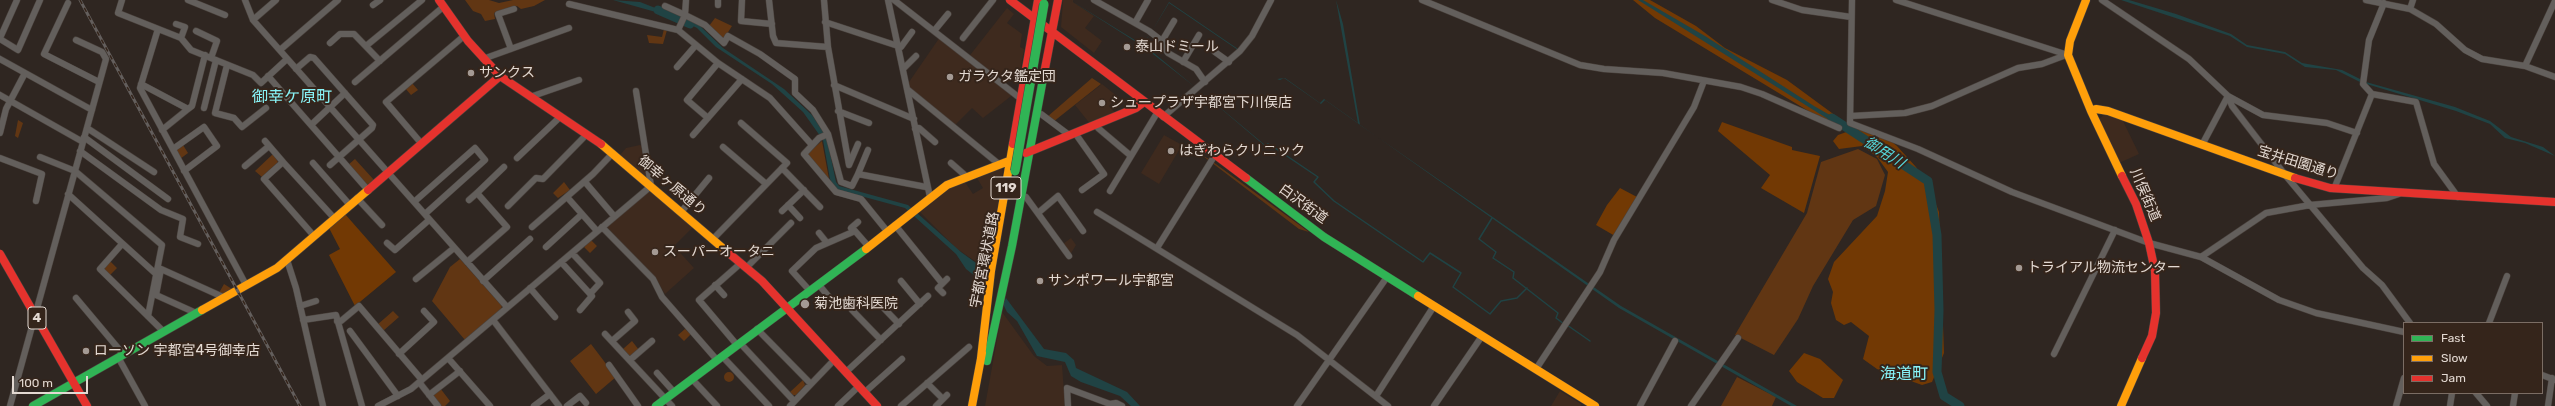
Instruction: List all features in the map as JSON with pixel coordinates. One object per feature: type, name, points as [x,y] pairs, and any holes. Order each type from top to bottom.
[{"type":"main road","name":"白沢街道","points":[[1010,0],[1160,115],[1324,237],[1536,368],[1592,405]]},
{"type":"main road","name":"119","points":[[984,360],[1022,196],[1058,0]]},
{"type":"main road","points":[[2067,55],[2070,40],[2086,0]]},
{"type":"main road","name":"119","points":[[984,360],[991,272],[1035,19],[1046,2]]},
{"type":"main road","name":"宇都宮環状道路","points":[[979,406],[984,360],[1018,172],[1046,2]]},
{"type":"main road","name":"御幸ヶ原通り","points":[[441,3],[464,36],[483,59],[500,76],[587,134],[651,186],[744,266],[787,306],[878,406]]},
{"type":"main road","name":"川俣街道","points":[[2067,55],[2091,111],[2136,204],[2149,243],[2156,279],[2154,328],[2147,353],[2121,406]]},
{"type":"main road","points":[[33,406],[246,285],[287,260],[387,171],[500,76]]},
{"type":"main road","points":[[656,406],[787,306],[820,285],[947,184],[1011,160],[1030,150],[1136,108],[1144,102]]},
{"type":"main road","name":"宝井田園通り","points":[[2091,111],[2096,109],[2108,111],[2286,176],[2334,189],[2555,202]]},
{"type":"main road","name":"4","points":[[0,254],[87,406]]},
{"type":"main road","name":"宇都宮環状道路","points":[[972,406],[984,360]]},
{"type":"street","points":[[17,0],[0,39],[18,50],[40,0]]},
{"type":"street","points":[[122,0],[118,12],[182,38],[191,50],[253,75],[261,83],[287,59]]},
{"type":"street","points":[[188,0],[225,15]]},
{"type":"street","points":[[244,0],[253,20],[506,308]]},
{"type":"street","points":[[253,20],[276,0]]},
{"type":"street","points":[[280,50],[338,0]]},
{"type":"street","points":[[373,6],[380,0]]},
{"type":"street","points":[[366,46],[422,0]]},
{"type":"street","points":[[678,30],[685,15],[686,0]]},
{"type":"street","points":[[742,0],[741,21],[772,24]]},
{"type":"street","points":[[769,0],[776,43],[828,47]]},
{"type":"street","points":[[824,0],[828,47],[838,111],[849,165],[858,144]]},
{"type":"street","points":[[888,0],[914,119],[926,187],[930,197]]},
{"type":"street","points":[[894,0],[1021,99]]},
{"type":"street","points":[[963,38],[993,0]]},
{"type":"street","points":[[1094,0],[1136,23],[1162,41]]},
{"type":"street","points":[[1136,23],[1148,0]]},
{"type":"street","points":[[1110,191],[1131,156],[1160,115],[1205,82],[1229,62],[1252,36],[1271,0]]},
{"type":"street","points":[[1422,0],[1580,65],[1604,69],[1663,73],[1741,87],[1762,94],[1839,128]]},
{"type":"street","points":[[1772,0],[1802,10],[1851,18]]},
{"type":"street","points":[[1852,0],[1850,123],[1918,149],[2012,192],[2149,243],[2200,257],[2278,300],[2316,313],[2403,332]]},
{"type":"street","points":[[1896,0],[2067,55]]},
{"type":"street","points":[[2102,0],[2189,59],[2228,96],[2263,115],[2327,123],[2357,132]]},
{"type":"street","points":[[2366,0],[2410,8],[2436,24],[2465,50],[2476,56],[2503,63],[2525,66],[2555,77]]},
{"type":"street","points":[[2410,8],[2413,0]]},
{"type":"street","points":[[2525,66],[2555,1]]},
{"type":"street","points":[[68,3],[44,54],[99,82]]},
{"type":"street","points":[[355,82],[380,61],[441,3]]},
{"type":"street","points":[[2384,3],[2369,40],[2362,84],[2372,94],[2416,102],[2434,164],[2458,197]]},
{"type":"street","points":[[569,4],[678,30],[718,63],[770,98],[812,145]]},
{"type":"street","points":[[665,6],[705,25],[724,43],[728,36],[760,54],[795,80],[795,93],[813,110],[828,134],[841,182],[852,186],[868,150]]},
{"type":"street","points":[[511,49],[498,14],[514,9]]},
{"type":"street","points":[[934,31],[948,14]]},
{"type":"street","points":[[1174,21],[1162,41],[1162,45],[1168,53],[1196,70],[1205,82]]},
{"type":"street","points":[[825,22],[898,46],[901,46],[912,32]]},
{"type":"street","points":[[176,24],[185,27],[182,38]]},
{"type":"street","points":[[483,59],[569,28]]},
{"type":"street","points":[[158,29],[140,88],[246,285]]},
{"type":"street","points":[[196,32],[217,41],[204,108]]},
{"type":"street","points":[[330,43],[340,34],[354,34],[380,61]]},
{"type":"street","points":[[421,143],[386,102],[464,36]]},
{"type":"street","points":[[1183,62],[1199,36]]},
{"type":"street","points":[[10,406],[106,59],[102,52],[76,40]]},
{"type":"street","points":[[677,67],[696,45]]},
{"type":"street","points":[[1215,52],[1229,62]]},
{"type":"street","points":[[162,130],[192,106],[205,55]]},
{"type":"street","points":[[1851,116],[1905,113],[1932,106],[2018,68],[2042,64],[2067,55]]},
{"type":"street","points":[[903,69],[916,56]]},
{"type":"street","points":[[296,69],[310,57],[314,58],[373,125],[359,140],[330,165]]},
{"type":"street","points":[[0,59],[92,110]]},
{"type":"street","points":[[708,118],[687,100],[718,63]]},
{"type":"street","points":[[228,65],[215,113],[234,118],[242,127],[266,108]]},
{"type":"street","points":[[0,133],[4,113],[25,73]]},
{"type":"street","points":[[268,76],[367,189]]},
{"type":"street","points":[[693,135],[742,79]]},
{"type":"street","points":[[530,97],[579,80]]},
{"type":"street","points":[[1536,368],[1600,272],[1614,240],[1694,107],[1704,81]]},
{"type":"street","points":[[141,84],[188,109]]},
{"type":"street","points":[[834,85],[914,119]]},
{"type":"street","points":[[907,89],[1000,164]]},
{"type":"street","points":[[378,406],[398,396],[420,381],[651,186],[636,91]]},
{"type":"street","points":[[311,124],[345,93]]},
{"type":"street","points":[[2334,189],[2372,94]]},
{"type":"street","points":[[0,95],[84,139],[168,198]]},
{"type":"street","points":[[2202,145],[2228,96]]},
{"type":"street","points":[[2228,96],[2232,106],[2286,176],[2364,268],[2382,285],[2409,322]]},
{"type":"street","points":[[838,111],[869,123]]},
{"type":"street","points":[[1036,114],[1072,134],[1104,174],[1082,190]]},
{"type":"street","points":[[517,158],[560,117]]},
{"type":"street","points":[[712,239],[762,190],[765,183],[787,163],[741,123]]},
{"type":"street","points":[[1096,124],[1131,156]]},
{"type":"street","points":[[172,149],[204,127],[217,146],[184,171]]},
{"type":"street","points":[[87,128],[154,172]]},
{"type":"street","points":[[915,129],[919,128],[935,142]]},
{"type":"street","points":[[508,206],[536,178],[543,179],[587,134]]},
{"type":"street","points":[[828,134],[812,145],[804,154],[836,192],[860,199],[887,231]]},
{"type":"street","points":[[245,166],[267,143],[334,218]]},
{"type":"street","points":[[723,147],[765,183]]},
{"type":"street","points":[[414,202],[475,148],[485,160],[425,214]]},
{"type":"street","points":[[80,151],[161,210],[183,219],[180,237],[198,244]]},
{"type":"street","points":[[532,227],[585,182],[612,154]]},
{"type":"street","points":[[1158,248],[1214,155]]},
{"type":"street","points":[[40,157],[75,171],[162,245],[148,316]]},
{"type":"street","points":[[0,158],[42,174],[36,201]]},
{"type":"street","points":[[283,162],[264,179],[314,236]]},
{"type":"street","points":[[313,163],[350,204]]},
{"type":"street","points":[[951,163],[967,177]]},
{"type":"street","points":[[469,200],[504,167]]},
{"type":"street","points":[[782,168],[820,207]]},
{"type":"street","points":[[858,174],[926,187]]},
{"type":"street","points":[[681,212],[709,178]]},
{"type":"street","points":[[585,182],[614,216]]},
{"type":"street","points":[[782,211],[804,190]]},
{"type":"street","points":[[467,262],[507,227],[477,193]]},
{"type":"street","points":[[68,194],[156,274]]},
{"type":"street","points":[[2200,257],[2266,213],[2310,205],[2387,198],[2399,194]]},
{"type":"street","points":[[1022,196],[1026,197],[1038,212],[1069,256]]},
{"type":"street","points":[[1038,212],[1058,196],[1083,231]]},
{"type":"street","points":[[567,197],[582,214],[653,279],[662,297],[719,358],[769,406]]},
{"type":"street","points":[[357,198],[382,225]]},
{"type":"street","points":[[788,205],[800,218]]},
{"type":"street","points":[[1097,212],[1158,248],[1297,335],[1388,406]]},
{"type":"street","points":[[546,247],[582,214]]},
{"type":"street","points":[[387,243],[395,250],[429,220]]},
{"type":"street","points":[[858,222],[851,228],[869,247]]},
{"type":"street","points":[[791,223],[744,266],[715,285],[699,300],[792,404],[834,359]]},
{"type":"street","points":[[895,225],[942,284]]},
{"type":"street","points":[[2054,354],[2114,230]]},
{"type":"street","points":[[810,291],[792,272],[816,248],[855,231]]},
{"type":"street","points":[[819,233],[827,243]]},
{"type":"street","points":[[483,281],[530,239]]},
{"type":"street","points":[[122,244],[100,269],[163,331]]},
{"type":"street","points":[[416,279],[454,248]]},
{"type":"street","points":[[572,253],[600,283],[590,294],[592,296],[580,310]]},
{"type":"street","points":[[287,260],[300,306],[322,406]]},
{"type":"street","points":[[561,262],[590,294]]},
{"type":"street","points":[[196,313],[156,295],[161,270],[224,297]]},
{"type":"street","points":[[2489,322],[2507,276]]},
{"type":"street","points":[[1297,406],[1387,277]]},
{"type":"street","points":[[943,293],[938,288],[947,279]]},
{"type":"street","points":[[901,281],[920,304]]},
{"type":"street","points":[[715,285],[724,295]]},
{"type":"street","points":[[820,285],[834,303]]},
{"type":"street","points":[[530,288],[556,317]]},
{"type":"street","points":[[846,372],[928,296]]},
{"type":"street","points":[[76,298],[120,356],[145,406]]},
{"type":"street","points":[[875,299],[898,324]]},
{"type":"street","points":[[300,306],[316,301]]},
{"type":"street","points":[[337,321],[342,321],[359,306],[399,354],[438,406]]},
{"type":"street","points":[[1376,396],[1434,306]]},
{"type":"street","points":[[852,310],[881,340]]},
{"type":"street","points":[[399,354],[434,322],[424,311]]},
{"type":"street","points":[[612,341],[635,321],[628,312]]},
{"type":"street","points":[[303,320],[336,315],[362,406]]},
{"type":"street","points":[[493,320],[559,406]]},
{"type":"street","points":[[757,330],[810,383]]},
{"type":"street","points":[[350,331],[398,396]]},
{"type":"street","points":[[605,334],[672,406]]},
{"type":"street","points":[[1434,406],[1482,336]]},
{"type":"street","points":[[1691,406],[1738,338]]},
{"type":"street","points":[[630,360],[652,341]]},
{"type":"street","points":[[1640,406],[1675,341]]},
{"type":"street","points":[[901,406],[969,347]]},
{"type":"street","points":[[448,358],[490,406]]},
{"type":"street","points":[[838,406],[902,359]]},
{"type":"street","points":[[610,365],[638,406]]},
{"type":"street","points":[[429,395],[460,371]]},
{"type":"street","points":[[657,373],[674,392]]},
{"type":"street","points":[[2543,375],[2553,379],[2548,406]]},
{"type":"street","points":[[692,379],[717,406]]},
{"type":"street","points":[[2396,406],[2403,382]]},
{"type":"street","points":[[927,383],[945,397],[936,406]]},
{"type":"street","points":[[1068,406],[1067,388],[1109,405],[1116,403],[1122,406]]},
{"type":"street","points":[[534,406],[550,394]]},
{"type":"street","points":[[2450,406],[2452,394]]},
{"type":"street","points":[[2513,406],[2515,394]]},
{"type":"street","points":[[567,406],[580,396],[586,403]]},
{"type":"street","points":[[2480,406],[2481,396]]},
{"type":"street","points":[[2481,396],[2487,406]]},
{"type":"street","points":[[390,400],[395,406]]},
{"type":"shaded area","points":[[465,0],[489,0],[499,3],[513,0],[545,0],[534,6],[521,9],[517,6],[494,13],[495,19],[485,21],[481,14],[473,11]]},
{"type":"shaded area","points":[[1063,0],[1073,0],[1073,2],[1094,16],[1085,28],[1102,41],[1094,53],[1061,27]]},
{"type":"shaded area","points":[[1633,0],[1650,0],[1696,26],[1725,48],[1787,80],[1836,116],[1834,121],[1831,124],[1810,112],[1655,18]]},
{"type":"shaded area","points":[[1007,8],[1014,14],[1007,23],[1022,34],[1020,47],[1024,49],[1019,78],[1005,68],[997,79],[1015,93],[983,118],[972,108],[955,125],[909,87],[909,82],[940,37],[967,59]]},
{"type":"shaded area","points":[[715,18],[732,26],[723,40],[709,26]]},
{"type":"shaded area","points":[[664,29],[667,30],[663,44],[649,43],[647,35],[662,37]]},
{"type":"shaded area","points":[[1092,78],[1101,84],[1053,122],[1047,117]]},
{"type":"shaded area","points":[[412,83],[418,90],[411,95],[405,88]]},
{"type":"shaded area","points":[[1102,84],[1118,97],[1109,106],[1117,115],[1091,125],[1075,105]]},
{"type":"shaded area","points":[[2105,114],[2122,119],[2139,154],[2119,163],[2099,119]]},
{"type":"shaded area","points":[[18,120],[23,123],[18,138],[15,136]]},
{"type":"shaded area","points":[[1722,122],[1792,147],[1792,150],[1820,156],[1804,213],[1761,188],[1770,175],[1718,131]]},
{"type":"shaded area","points":[[1863,126],[1877,130],[1897,146],[1916,167],[1929,186],[1939,212],[1944,353],[1932,382],[1922,385],[1877,369],[1863,359],[1869,336],[1851,322],[1844,325],[1836,320],[1831,303],[1833,292],[1828,279],[1834,262],[1877,216],[1885,191],[1888,172],[1877,157],[1862,146],[1839,149],[1833,141],[1838,135]]},
{"type":"shaded area","points":[[1164,135],[1182,145],[1159,184],[1141,173]]},
{"type":"shaded area","points":[[822,141],[828,180],[808,157],[808,153]]},
{"type":"shaded area","points":[[183,145],[188,153],[180,159],[176,150]]},
{"type":"shaded area","points":[[640,145],[643,147],[650,180],[620,155],[626,148]]},
{"type":"shaded area","points":[[1858,149],[1877,159],[1885,175],[1876,206],[1853,220],[1813,286],[1798,319],[1774,355],[1735,335],[1807,213],[1821,162]]},
{"type":"shaded area","points":[[273,154],[278,162],[262,177],[255,171]]},
{"type":"shaded area","points":[[1203,156],[1209,159],[1309,232],[1299,229]]},
{"type":"shaded area","points":[[355,159],[374,180],[366,186],[348,165]]},
{"type":"shaded area","points":[[1001,168],[1003,171],[988,270],[956,248],[919,211],[946,189],[965,182],[973,194],[983,188],[977,178]]},
{"type":"shaded area","points":[[564,182],[570,190],[558,198],[553,193]]},
{"type":"shaded area","points":[[1620,188],[1637,197],[1615,236],[1596,225],[1607,205]]},
{"type":"shaded area","points":[[650,189],[693,227],[674,246],[694,268],[665,294],[658,282],[607,227]]},
{"type":"shaded area","points":[[345,214],[396,272],[355,306],[329,255],[340,249],[329,228]]},
{"type":"shaded area","points":[[1071,238],[1076,245],[1070,255],[1063,244]]},
{"type":"shaded area","points":[[591,240],[597,246],[590,253],[584,247]]},
{"type":"shaded area","points":[[460,259],[502,306],[500,311],[465,340],[432,301],[450,267]]},
{"type":"shaded area","points":[[110,261],[117,268],[110,275],[105,270],[105,266]]},
{"type":"shaded area","points":[[224,284],[232,289],[223,295],[219,293]]},
{"type":"shaded area","points":[[393,311],[399,317],[383,331],[377,325]]},
{"type":"shaded area","points":[[1002,312],[1034,356],[1047,366],[1062,365],[1065,406],[985,406]]},
{"type":"shaded area","points":[[685,329],[691,334],[684,341],[678,335]]},
{"type":"shaded area","points":[[632,341],[639,350],[630,356],[623,349]]},
{"type":"shaded area","points":[[591,344],[616,377],[596,394],[570,361]]},
{"type":"shaded area","points":[[1804,353],[1820,359],[1843,380],[1834,398],[1823,398],[1797,382],[1789,371]]},
{"type":"shaded area","points":[[729,372],[734,377],[729,382],[724,377]]},
{"type":"shaded area","points":[[1737,377],[1776,397],[1772,406],[1721,406]]},
{"type":"shaded area","points":[[803,380],[805,385],[796,395],[793,395],[790,392]]},
{"type":"shaded area","points":[[440,388],[450,401],[445,406],[441,406],[431,395]]},
{"type":"shaded area","points":[[1560,391],[1581,404],[1581,406],[1551,406]]},
{"type":"water","points":[[613,0],[640,2],[699,25],[723,48],[784,89],[812,115],[827,139],[836,182],[839,186],[908,205],[961,252],[987,271],[985,284],[966,269],[956,254],[905,208],[835,189],[830,179],[823,140],[803,112],[772,84],[716,47],[697,28],[677,18]]},
{"type":"water","points":[[1070,0],[1143,45],[1149,35],[1144,45],[1195,87],[1144,47]]},
{"type":"water","points":[[1336,0],[1343,24],[1360,125],[1325,100],[1321,104],[1284,78],[1320,103],[1324,99],[1358,123]]},
{"type":"water","points":[[1638,0],[1643,0],[1705,36],[1814,106],[1844,123],[1839,126]]},
{"type":"water","points":[[2121,0],[2129,0],[2176,14],[2231,34],[2247,45],[2285,52],[2302,63],[2342,70],[2366,82],[2455,107],[2490,121],[2511,137],[2543,147],[2555,156],[2525,143],[2505,138],[2490,124],[2456,111],[2360,82],[2336,70],[2305,67],[2285,54],[2247,47],[2230,36]]},
{"type":"water","points":[[1169,2],[1238,50],[1169,3],[1152,31]]},
{"type":"water","points":[[1199,90],[1265,145],[1268,143],[1276,150],[1268,144],[1265,146]]},
{"type":"water","points":[[1377,137],[1621,306],[1797,406],[1791,406],[1619,308]]},
{"type":"water","points":[[1006,298],[1044,349],[1066,353],[1074,360],[1076,368],[1127,392],[1140,406],[1131,406],[1120,396],[1081,382],[1071,376],[1065,362],[1037,356],[1017,321],[1007,312],[1003,304]]},
{"type":"waterway","points":[[658,10],[690,24]]},
{"type":"waterway","name":"御用川","points":[[1832,118],[1928,181],[1937,235],[1939,310],[1937,372],[1944,396],[1960,406]]},
{"type":"waterway","points":[[1275,148],[1318,177],[1314,182],[1334,201],[1423,262],[1430,253],[1461,273],[1453,287],[1490,314],[1501,301],[1517,298],[1527,288]]},
{"type":"waterway","points":[[1492,218],[1479,239],[1496,252],[1493,258],[1514,272],[1513,278],[1558,313],[1556,318],[1564,324]]},
{"type":"waterway","points":[[1567,325],[1590,341]]},
{"type":"railway","points":[[80,0],[300,406]]},
{"type":"traffic: fast","points":[[1015,171],[1044,4]]},
{"type":"traffic: fast","points":[[987,361],[1012,246],[1043,79]]},
{"type":"traffic: fast","points":[[1246,178],[1324,237],[1418,296]]},
{"type":"traffic: fast","points":[[656,406],[866,249]]},
{"type":"traffic: fast","points":[[33,406],[202,310]]},
{"type":"traffic: slow","points":[[2086,0],[2070,41],[2068,55],[2091,111],[2122,176]]},
{"type":"traffic: slow","points":[[2091,111],[2096,109],[2108,111],[2295,178]]},
{"type":"traffic: slow","points":[[601,144],[725,250]]},
{"type":"traffic: slow","points":[[981,358],[991,271],[1013,144]]},
{"type":"traffic: slow","points":[[866,249],[947,185],[1014,159]]},
{"type":"traffic: slow","points":[[202,310],[277,268],[368,190]]},
{"type":"traffic: slow","points":[[1418,296],[1595,406]]},
{"type":"traffic: slow","points":[[972,406],[982,353]]},
{"type":"traffic: slow","points":[[2121,406],[2142,358]]},
{"type":"traffic: jam","points":[[439,0],[468,41],[500,76],[601,144]]},
{"type":"traffic: jam","points":[[1010,0],[1246,178]]},
{"type":"traffic: jam","points":[[1013,144],[1038,0]]},
{"type":"traffic: jam","points":[[1043,79],[1058,0]]},
{"type":"traffic: jam","points":[[368,190],[500,76]]},
{"type":"traffic: jam","points":[[1026,153],[1136,108],[1144,102]]},
{"type":"traffic: jam","points":[[2122,176],[2136,204],[2149,243],[2155,271],[2156,313],[2152,336],[2142,358]]},
{"type":"traffic: jam","points":[[2295,178],[2330,188],[2555,202]]},
{"type":"traffic: jam","points":[[725,250],[762,281],[877,406]]},
{"type":"traffic: jam","points":[[0,254],[87,406]]},
{"type":"place","name":"泰山ドミール","points":[[1127,47]]},
{"type":"place","name":"サンクス","points":[[471,73]]},
{"type":"place","name":"ガラクタ鑑定団","points":[[950,77]]},
{"type":"place","name":"シュープラザ宇都宮下川俣店","points":[[1102,103]]},
{"type":"place","name":"はぎわらクリニック","points":[[1171,151]]},
{"type":"place","name":"スーパーオータニ","points":[[655,252]]},
{"type":"place","name":"トライアル物流センター","points":[[2019,268]]},
{"type":"place","name":"サンポワール宇都宮","points":[[1040,281]]},
{"type":"place","name":"菊池歯科医院","points":[[805,304]]},
{"type":"place","name":"ローソン 宇都宮4号御幸店","points":[[86,351]]},
{"type":"district","name":"御幸ケ原町","points":[[292,97]]},
{"type":"district","name":"海道町","points":[[1904,374]]}]
